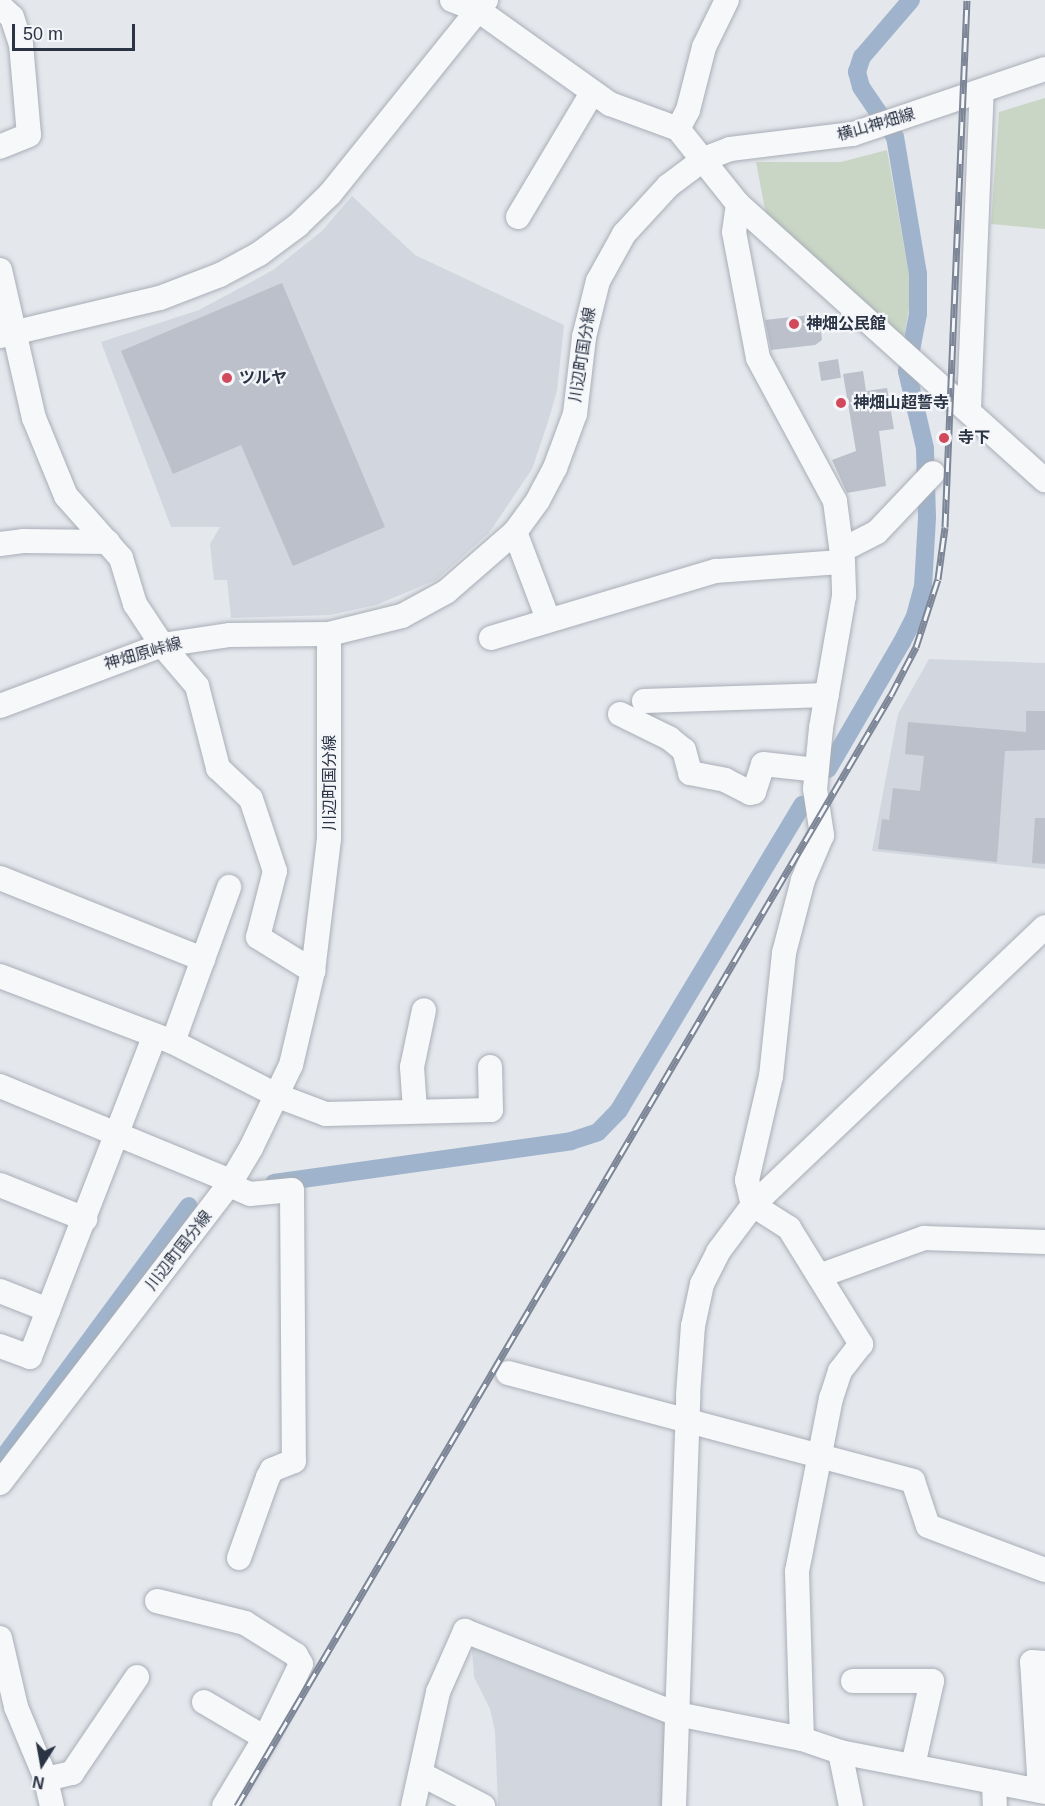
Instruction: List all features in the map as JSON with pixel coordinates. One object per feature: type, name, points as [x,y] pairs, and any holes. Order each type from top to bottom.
[{"type":"street","points":[[453,0],[482,5],[592,93],[610,104],[678,129],[738,204],[969,408],[1045,480]]},
{"type":"street","points":[[678,129],[688,110],[704,47],[727,0]]},
{"type":"street","points":[[6,334],[171,294],[220,275],[258,254],[323,201],[482,5]]},
{"type":"street","points":[[0,6],[12,17],[21,44],[29,135],[0,147]]},
{"type":"street","name":"横山神畑線","points":[[704,159],[745,145],[853,134],[1045,69]]},
{"type":"street","points":[[969,408],[982,91]]},
{"type":"street","points":[[518,217],[592,93]]},
{"type":"street","name":"川辺町国分線","points":[[0,1483],[230,1183],[278,1095],[291,1065],[313,971],[329,839],[329,634],[379,624],[425,604],[465,578],[515,532],[538,500],[569,433],[589,309],[611,253],[645,208],[704,159]]},
{"type":"street","points":[[738,204],[734,232],[750,328],[758,358],[829,487],[838,515],[843,556],[844,596],[827,694],[815,789],[822,835],[803,880],[784,953],[771,1076],[747,1180],[753,1205],[789,1228],[861,1344],[840,1371],[817,1455],[796,1572],[802,1739]]},
{"type":"street","points":[[0,270],[6,334],[34,418],[66,496],[121,558],[135,604],[162,645],[197,686],[218,768],[251,799],[274,871],[258,937],[313,971]]},
{"type":"street","points":[[491,638],[548,619],[716,571],[843,556],[877,531],[929,477]]},
{"type":"street","points":[[515,532],[548,619]]},
{"type":"street","points":[[0,544],[108,542]]},
{"type":"street","name":"神畑原峠線","points":[[0,706],[162,645],[230,635],[329,634]]},
{"type":"street","points":[[644,701],[827,694]]},
{"type":"street","points":[[620,714],[669,738],[684,750],[690,773],[725,780],[750,793],[754,792],[763,764],[817,770]]},
{"type":"street","points":[[0,878],[203,958]]},
{"type":"street","points":[[0,1346],[30,1357],[120,1133],[203,958],[229,887]]},
{"type":"street","points":[[674,1806],[693,1326],[702,1284],[718,1252],[753,1205],[1045,927]]},
{"type":"street","points":[[0,976],[164,1039],[278,1095],[326,1114],[415,1110],[491,1110],[490,1067]]},
{"type":"street","points":[[415,1110],[412,1067],[424,1010]]},
{"type":"street","points":[[0,1086],[120,1133],[250,1194],[292,1190],[294,1461],[272,1470],[268,1477],[239,1558]]},
{"type":"street","points":[[0,1185],[85,1219]]},
{"type":"street","points":[[819,1276],[924,1238],[1045,1242]]},
{"type":"street","points":[[0,1291],[48,1310]]},
{"type":"street","points":[[508,1373],[913,1481],[928,1527],[1045,1570]]},
{"type":"street","points":[[157,1601],[245,1623],[296,1655],[301,1664],[265,1738],[224,1806]]},
{"type":"street","points":[[413,1806],[438,1692],[465,1631],[676,1714],[802,1739],[840,1752],[913,1765],[995,1794],[1042,1791],[1032,1662],[1045,1663]]},
{"type":"street","points":[[0,1638],[16,1707],[46,1779],[52,1806]]},
{"type":"street","points":[[46,1779],[72,1773],[137,1677]]},
{"type":"street","points":[[853,1681],[932,1681],[913,1765]]},
{"type":"street","points":[[204,1702],[265,1738]]},
{"type":"street","points":[[840,1752],[852,1806]]},
{"type":"street","points":[[421,1774],[483,1806]]},
{"type":"shaded area","points":[[352,196],[415,255],[564,325],[557,391],[532,469],[489,533],[436,580],[376,605],[330,615],[231,618],[227,580],[214,580],[210,544],[220,527],[171,527],[101,342],[199,310],[273,270],[322,231]]},
{"type":"shaded area","points":[[929,659],[1045,663],[1045,869],[872,851],[898,714]]},
{"type":"shaded area","points":[[480,1644],[668,1720],[667,1806],[498,1806],[495,1731],[490,1709],[474,1677],[472,1649]]},
{"type":"green space","points":[[1045,98],[1045,229],[991,224],[999,112]]},
{"type":"green space","points":[[887,150],[912,291],[904,338],[767,220],[756,162],[841,162]]},
{"type":"building","name":"ツルヤ","points":[[282,283],[385,527],[293,566],[241,445],[173,474],[121,351]]},
{"type":"building","points":[[819,314],[822,340],[815,345],[771,350],[765,320]]},
{"type":"building","points":[[838,359],[841,378],[821,381],[818,362]]},
{"type":"building","points":[[863,371],[866,391],[887,388],[894,429],[879,431],[886,486],[847,493],[832,460],[856,451],[843,374]]},
{"type":"building","points":[[1026,711],[1045,711],[1045,750],[1005,751],[997,862],[878,849],[882,819],[889,820],[893,788],[920,791],[924,756],[905,754],[908,722],[1026,732]]},
{"type":"building","points":[[1035,818],[1045,818],[1045,864],[1032,863]]},
{"type":"waterway","points":[[828,769],[902,642],[915,616],[923,587],[927,517],[925,448],[907,371],[918,314],[918,274],[895,137],[861,87],[857,72],[862,57],[911,0]]},
{"type":"waterway","points":[[274,1183],[571,1141],[598,1132],[619,1110],[802,805]]},
{"type":"waterway","points":[[0,1462],[189,1206]]},
{"type":"railway","points":[[237,1806],[891,695],[916,647],[938,579],[945,527],[967,0]]},
{"type":"place","name":"神畑公民館","points":[[794,324]]},
{"type":"place","name":"ツルヤ","points":[[227,378]]},
{"type":"place","name":"神畑山超誓寺","points":[[841,403]]},
{"type":"place","name":"寺下","points":[[944,438]]}]
